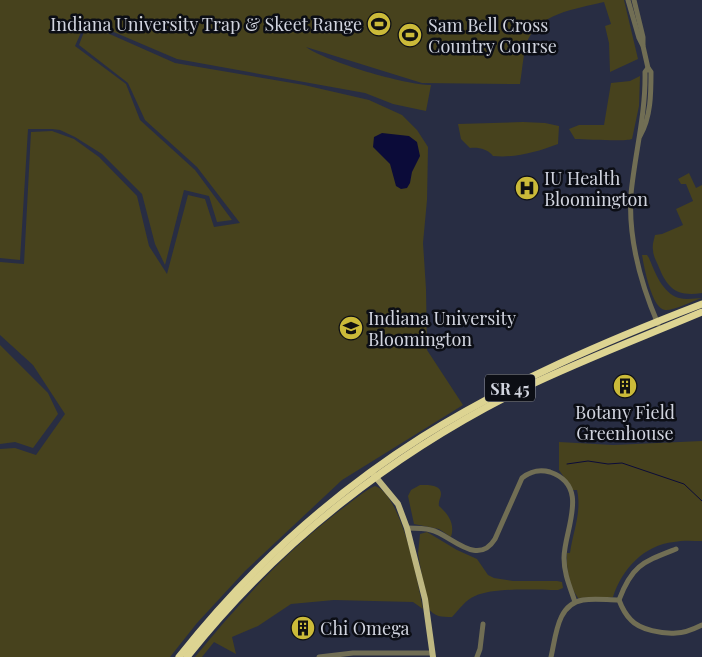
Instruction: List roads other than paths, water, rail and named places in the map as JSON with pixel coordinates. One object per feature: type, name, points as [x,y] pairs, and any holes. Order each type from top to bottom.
[{"type":"highway","name":"SR 45","points":[[179,657],[221,607],[263,564],[311,520],[420,438],[484,401],[567,360],[702,304]]},
{"type":"highway","name":"SR 45","points":[[187,657],[225,612],[278,558],[374,474],[495,403],[552,375],[702,312]]},
{"type":"main road","points":[[374,474],[398,504],[407,528],[425,599],[433,655]]},
{"type":"street","points":[[628,0],[638,38],[643,46]]},
{"type":"street","points":[[634,0],[644,37],[643,46],[648,68],[651,72],[650,98],[644,130],[640,137],[632,192],[632,235],[640,276],[660,330]]},
{"type":"street","points":[[407,528],[432,530],[473,550],[486,548],[495,539],[522,478],[528,473],[542,470],[562,477],[571,493],[573,507],[564,556],[567,578],[575,602]]},
{"type":"street","points":[[676,548],[646,560],[624,585],[619,600],[624,612],[632,622],[653,630],[675,633],[686,632],[702,625]]},
{"type":"street","points":[[551,657],[560,618],[565,610],[575,602],[619,600]]},
{"type":"street","points":[[477,657],[480,649],[483,624]]},
{"type":"street","points":[[318,657],[353,653],[433,655]]},
{"type":"waterway","points":[[567,464],[588,461],[608,464],[622,463],[684,484],[702,501]]},
{"type":"place","name":"Indiana University Trap & Skeet Range","points":[[379,24]]},
{"type":"place","name":"Sam Bell Cross Country Course","points":[[410,35]]},
{"type":"place","name":"IU Health Bloomington","points":[[527,188]]},
{"type":"place","name":"Indiana University Bloomington","points":[[351,328]]},
{"type":"place","name":"Botany Field Greenhouse","points":[[625,386]]},
{"type":"place","name":"Chi Omega","points":[[303,628]]}]
